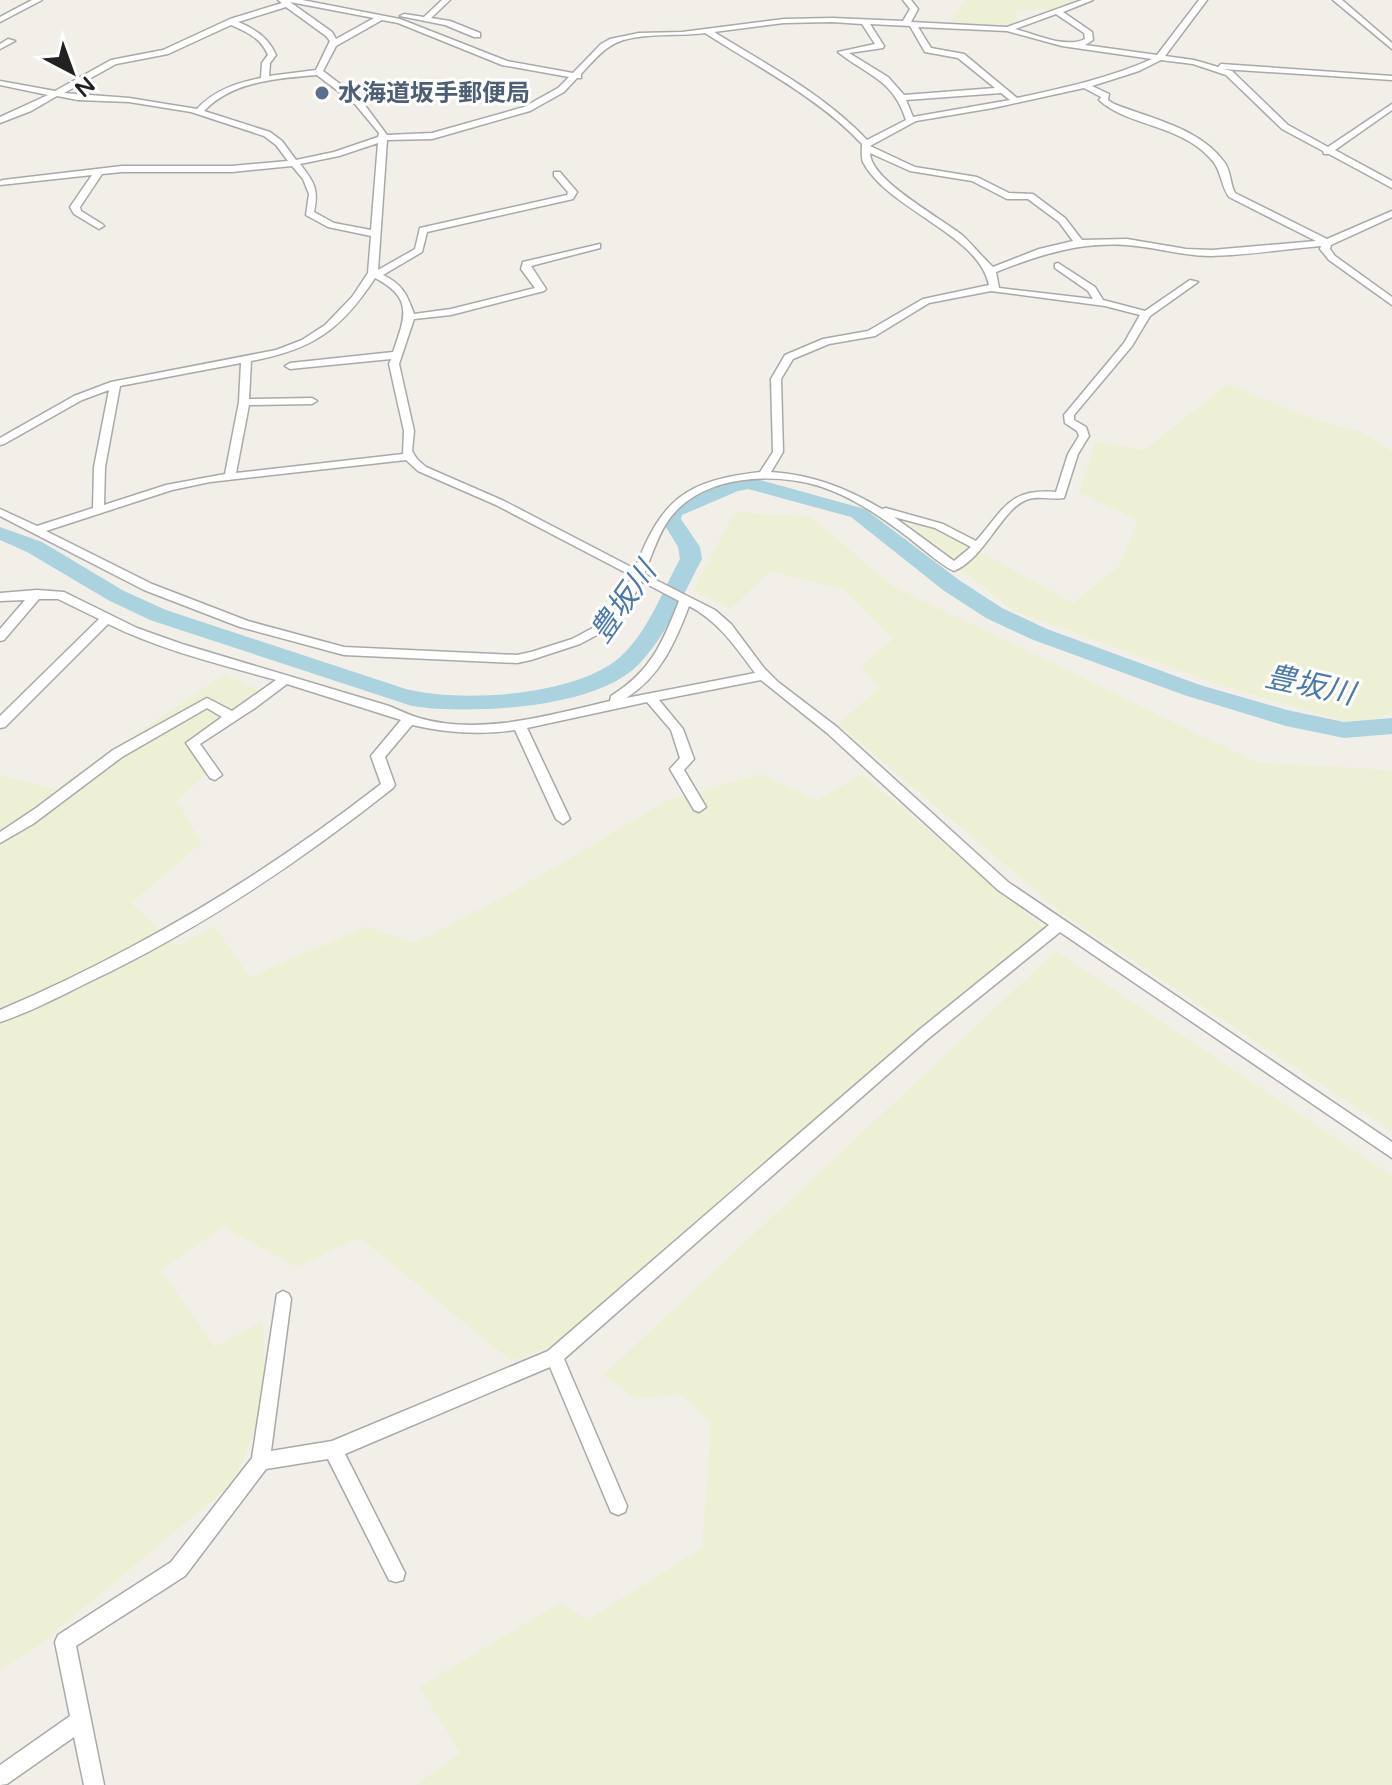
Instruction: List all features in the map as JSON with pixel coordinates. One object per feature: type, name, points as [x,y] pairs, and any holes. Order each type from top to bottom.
[{"type":"street","points":[[0,20],[38,0]]},
{"type":"street","points":[[333,9],[344,0]]},
{"type":"street","points":[[427,18],[446,0]]},
{"type":"street","points":[[907,0],[914,9],[909,25]]},
{"type":"street","points":[[1007,29],[1089,0]]},
{"type":"street","points":[[866,146],[910,121],[1084,85],[1158,59],[1203,0]]},
{"type":"street","points":[[1337,0],[1392,47]]},
{"type":"street","points":[[286,1],[329,34],[333,44]]},
{"type":"street","points":[[0,120],[101,68],[165,52],[286,1],[378,17],[423,29],[505,63],[578,76]]},
{"type":"street","points":[[1058,12],[1088,32],[1089,40],[1077,46]]},
{"type":"street","points":[[319,72],[333,44],[378,17],[427,18],[477,35]]},
{"type":"street","points":[[3,183],[132,169],[232,169],[293,163],[336,154],[383,138],[432,136],[507,117],[544,101],[578,76],[604,46],[613,41],[639,35],[784,21],[1007,29],[1077,46],[1213,67],[1351,73],[1392,78]]},
{"type":"street","points":[[231,22],[256,33],[270,49],[272,55],[266,63],[265,78]]},
{"type":"street","points":[[865,22],[880,46],[842,52],[882,74],[903,98],[910,121]]},
{"type":"street","points":[[909,25],[928,50],[961,56],[1016,101]]},
{"type":"street","points":[[705,30],[800,89],[866,146],[913,169],[974,179],[1007,196],[1030,196],[1062,220],[1079,243]]},
{"type":"street","points":[[0,47],[11,41]]},
{"type":"street","points":[[1213,67],[1238,79],[1269,114],[1327,152],[1392,185]]},
{"type":"street","points":[[199,112],[217,96],[265,78],[319,72],[358,102],[383,133],[375,274]]},
{"type":"street","points":[[2,85],[199,112],[267,134],[279,143],[313,194],[309,213],[315,218],[376,234]]},
{"type":"street","points":[[1084,85],[1106,96],[1103,100],[1111,106],[1186,135],[1222,166],[1226,188],[1232,195],[1327,243]]},
{"type":"street","points":[[903,98],[1002,90]]},
{"type":"street","points":[[1327,152],[1392,106]]},
{"type":"street","points":[[866,146],[866,160],[888,187],[959,238],[991,271],[995,287]]},
{"type":"street","points":[[98,173],[75,207],[77,212],[99,226]]},
{"type":"street","points":[[0,442],[78,398],[115,384],[279,353],[306,342],[329,327],[375,274],[419,250],[423,230],[570,197],[573,192],[557,174]]},
{"type":"street","points":[[991,271],[1042,251],[1079,243],[1127,242],[1212,253],[1327,243],[1392,214]]},
{"type":"street","points":[[1327,243],[1325,249],[1332,258],[1392,302]]},
{"type":"street","points":[[410,317],[451,312],[541,289],[526,269],[526,264],[597,246]]},
{"type":"street","points":[[1058,266],[1092,289],[1100,302]]},
{"type":"street","points":[[375,274],[394,284],[402,294],[410,317],[394,364],[409,431],[407,451],[422,469],[500,503],[640,575],[684,598],[727,627],[764,675],[832,730],[973,861],[1059,925],[1392,1151]]},
{"type":"street","points":[[0,512],[191,606],[244,624],[344,651],[489,660],[530,656],[606,624],[623,608],[658,528],[678,502],[718,482],[764,475],[827,483],[874,507],[954,567],[978,546],[1009,502],[1024,494],[1040,492],[1060,496],[1073,454],[1084,436],[1082,429],[1069,421],[1069,415],[1128,344],[1146,314],[1193,282]]},
{"type":"street","points":[[764,475],[778,452],[776,379],[789,357],[827,341],[871,334],[926,301],[995,287],[1004,291],[1100,302],[1146,314]]},
{"type":"street","points":[[290,366],[398,355]]},
{"type":"street","points":[[230,477],[244,402],[246,358]]},
{"type":"street","points":[[99,511],[97,490],[115,384]]},
{"type":"street","points":[[244,402],[312,401]]},
{"type":"street","points":[[35,531],[170,487],[410,456]]},
{"type":"street","points":[[874,507],[939,526],[978,546]]},
{"type":"street","points":[[0,637],[37,594]]},
{"type":"street","points":[[0,597],[60,595],[178,647],[385,709],[408,721],[450,730],[520,726],[764,675]]},
{"type":"street","points":[[597,709],[631,690],[651,674],[662,658],[684,598]]},
{"type":"street","points":[[0,724],[107,618]]},
{"type":"street","points":[[215,775],[192,743],[230,716],[261,700],[284,680]]},
{"type":"street","points":[[650,698],[677,729],[687,759],[677,769],[699,807]]},
{"type":"street","points":[[0,838],[56,802],[130,746],[207,702],[230,716]]},
{"type":"street","points":[[0,1016],[65,990],[127,960],[325,836],[388,785],[378,756],[408,721]]},
{"type":"street","points":[[520,726],[563,819]]},
{"type":"street","points":[[261,1461],[333,1450],[554,1357],[924,1034],[1059,925]]},
{"type":"street","points":[[94,1785],[65,1642],[178,1569],[261,1461],[283,1299]]},
{"type":"street","points":[[554,1357],[618,1506]]},
{"type":"street","points":[[333,1450],[396,1573]]},
{"type":"street","points":[[0,1777],[81,1720]]},
{"type":"green space","points":[[965,0],[1087,0],[1050,15],[1048,8],[1016,11],[1018,24],[948,25]]},
{"type":"green space","points":[[1228,384],[1310,418],[1361,432],[1392,451],[1392,712],[1363,727],[1219,685],[1012,610],[903,523],[941,530],[1073,603],[1119,566],[1138,520],[1079,493],[1096,441],[1144,450]]},
{"type":"green space","points":[[735,512],[810,516],[891,585],[1256,762],[1392,770],[1392,1131],[1068,918],[838,724],[879,688],[861,666],[893,639],[844,590],[770,571],[731,609],[693,590]]},
{"type":"green space","points":[[224,674],[263,692],[188,748],[210,770],[177,801],[202,843],[131,903],[177,946],[215,927],[250,977],[367,926],[415,943],[511,893],[666,801],[761,774],[816,801],[862,774],[1045,929],[578,1337],[511,1361],[360,1238],[297,1267],[223,1227],[161,1270],[215,1347],[263,1321],[265,1411],[231,1485],[37,1647],[0,1670],[0,775],[55,789]]},
{"type":"green space","points":[[1056,951],[1392,1176],[1392,1785],[416,1785],[460,1753],[419,1687],[561,1602],[587,1620],[702,1548],[711,1423],[681,1395],[637,1399],[603,1375]]},
{"type":"waterway","name":"豊坂川","points":[[0,533],[35,547],[133,604],[209,634],[412,698],[445,702],[500,701],[529,698],[585,685],[627,663],[652,629],[691,559],[689,547],[671,519],[673,512],[733,485],[749,483],[858,513],[951,585],[994,613],[1039,634],[1192,690],[1286,718],[1344,730],[1392,726]]},
{"type":"place","name":"水海道坂手郵便局","points":[[322,93]]}]
